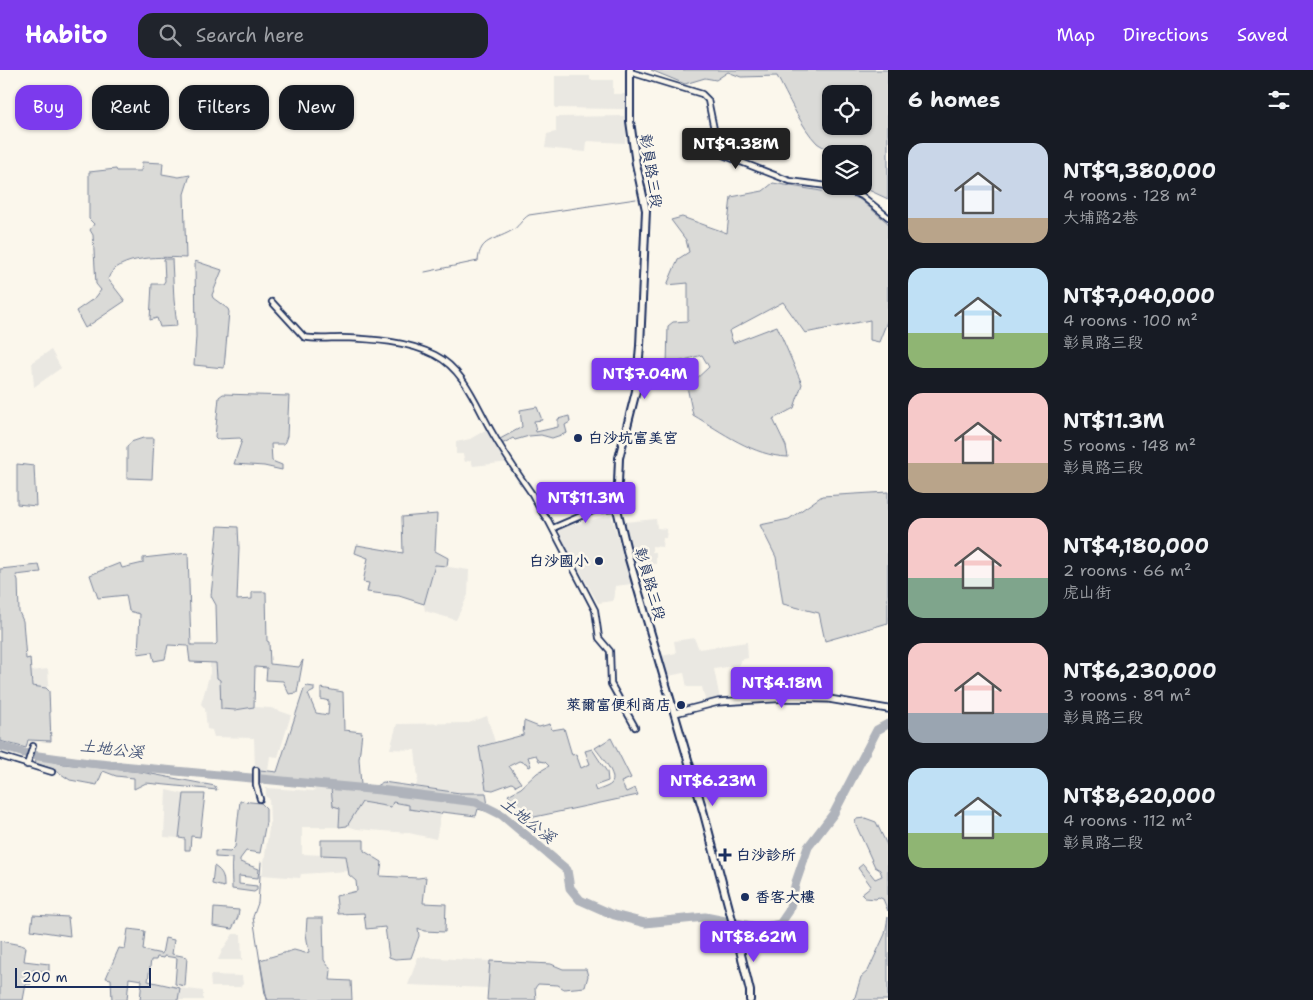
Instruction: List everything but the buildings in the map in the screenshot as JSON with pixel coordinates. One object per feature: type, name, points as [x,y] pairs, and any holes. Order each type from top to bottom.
[{"type":"main road","name":"彰員路三段","points":[[630,71],[630,121],[646,219],[636,391],[619,458],[618,509],[629,559],[675,713],[729,908],[750,991],[750,1000]]},
{"type":"street","points":[[630,71],[677,87],[695,90],[702,94],[708,100],[718,149],[722,155],[790,181],[842,188],[862,196],[888,216]]},
{"type":"street","points":[[272,302],[304,337],[377,339],[396,342],[436,355],[453,369],[469,390],[492,432],[553,528],[596,610],[600,638],[610,651],[614,691],[636,727]]},
{"type":"street","points":[[553,528],[595,510],[618,509]]},
{"type":"street","points":[[675,713],[718,702],[789,698],[828,699],[888,709]]},
{"type":"street","points":[[27,765],[32,747]]},
{"type":"street","points":[[0,756],[52,772]]},
{"type":"street","points":[[256,772],[256,785],[260,799]]},
{"type":"shaded area","points":[[651,70],[888,70],[888,199],[872,192],[872,145],[822,146],[817,143],[800,120],[777,76],[741,77],[728,72],[716,80],[705,78],[685,84]]},
{"type":"shaded area","points":[[555,76],[590,76],[590,80],[613,80],[613,94],[629,94],[625,143],[587,141],[586,152],[545,148],[547,134],[556,132],[556,117],[624,116],[624,109],[555,108]]},
{"type":"shaded area","points":[[142,162],[163,163],[162,174],[179,177],[190,175],[184,194],[186,258],[142,259],[121,265],[113,271],[108,279],[125,301],[85,328],[76,311],[96,297],[101,290],[96,284],[93,235],[90,230],[94,224],[89,219],[89,172],[116,169],[117,171],[141,171]]},
{"type":"shaded area","points":[[773,183],[822,191],[822,195],[857,197],[888,223],[888,319],[879,342],[870,340],[870,320],[805,333],[783,302],[729,331],[733,343],[777,326],[802,384],[794,408],[773,419],[786,446],[788,457],[775,456],[750,448],[693,415],[686,382],[695,380],[709,367],[702,355],[667,365],[668,326],[673,322],[688,321],[688,283],[667,285],[678,259],[689,252],[686,240],[671,220],[682,217],[727,233],[731,197],[763,191]]},
{"type":"shaded area","points":[[164,259],[172,259],[177,326],[160,327],[157,318],[150,320],[152,284],[163,284],[165,281]]},
{"type":"shaded area","points":[[195,261],[222,270],[212,295],[229,312],[224,368],[194,365],[196,337]]},
{"type":"shaded area","points":[[51,350],[61,368],[34,387],[32,362]]},
{"type":"shaded area","points":[[223,394],[289,396],[287,436],[284,444],[271,444],[272,461],[282,465],[282,470],[264,466],[234,464],[242,440],[240,438],[217,439],[215,437],[219,397]]},
{"type":"shaded area","points":[[537,407],[542,420],[534,421],[536,432],[558,427],[558,419],[569,416],[570,422],[565,425],[567,433],[552,438],[541,435],[515,440],[513,438],[502,444],[500,439],[522,427],[520,410]]},
{"type":"shaded area","points":[[489,428],[510,462],[473,466],[471,460],[465,462],[463,454],[456,454],[456,442],[470,439]]},
{"type":"shaded area","points":[[143,438],[154,438],[152,479],[127,478],[127,447],[131,442]]},
{"type":"shaded area","points":[[17,464],[34,466],[36,506],[17,504]]},
{"type":"shaded area","points":[[888,492],[888,623],[825,641],[819,613],[783,604],[776,557],[760,525],[789,519],[822,496]]},
{"type":"shaded area","points":[[437,514],[435,551],[448,558],[447,566],[435,565],[424,604],[399,596],[367,592],[369,583],[363,582],[368,558],[355,553],[357,545],[403,553],[402,517]]},
{"type":"shaded area","name":"白沙國小","points":[[611,515],[632,584],[615,586],[613,601],[598,603],[561,538],[559,528]]},
{"type":"shaded area","points":[[656,519],[657,528],[667,529],[662,547],[652,546],[652,552],[656,552],[656,564],[636,565],[626,532],[625,522]]},
{"type":"shaded area","points":[[218,526],[238,527],[237,600],[252,599],[252,592],[266,592],[267,641],[269,642],[270,664],[299,667],[303,660],[297,693],[289,694],[283,681],[266,680],[267,668],[255,667],[254,707],[235,710],[221,709],[220,680],[217,678],[216,663],[190,662],[188,646],[168,645],[165,659],[154,661],[152,652],[138,654],[140,614],[129,611],[126,595],[98,598],[90,575],[120,563],[122,568],[143,563],[143,558],[188,553],[191,645],[215,645],[217,643],[216,605],[211,596]]},
{"type":"shaded area","points":[[39,565],[41,572],[16,575],[18,580],[19,612],[23,621],[26,659],[30,658],[32,686],[46,688],[49,691],[51,741],[28,740],[26,748],[0,741],[0,569]]},
{"type":"shaded area","points":[[435,565],[469,570],[468,595],[456,620],[425,611],[424,604]]},
{"type":"shaded area","points":[[694,638],[699,649],[747,642],[748,658],[740,660],[740,665],[714,669],[720,699],[706,703],[702,687],[687,687],[684,673],[668,676],[662,656],[676,653],[674,641]]},
{"type":"shaded area","points":[[210,663],[216,663],[217,678],[220,680],[235,710],[254,707],[271,708],[291,715],[278,757],[270,756],[268,771],[255,769],[254,738],[214,737],[212,730],[207,729],[205,709],[201,704],[210,673]]},
{"type":"shaded area","points":[[48,669],[49,684],[46,688],[32,687],[31,671]]},
{"type":"shaded area","points":[[307,686],[314,687],[314,691],[308,694],[316,713],[328,715],[329,701],[321,699],[321,688],[343,692],[344,730],[362,732],[359,759],[361,785],[376,786],[383,782],[460,793],[486,793],[489,812],[478,809],[476,816],[442,812],[441,814],[409,809],[409,805],[393,802],[391,807],[362,802],[347,826],[339,827],[340,808],[333,806],[331,788],[260,777],[260,770],[277,772],[304,689]]},
{"type":"shaded area","points":[[487,716],[495,742],[479,747],[486,793],[460,793],[416,786],[418,779],[415,750],[390,749],[397,724],[469,723]]},
{"type":"shaded area","points":[[524,721],[539,727],[550,724],[552,730],[564,728],[572,755],[576,754],[581,768],[590,764],[585,751],[592,749],[607,772],[608,781],[594,786],[596,791],[610,785],[613,780],[611,771],[595,748],[611,738],[631,778],[621,782],[626,792],[635,788],[638,795],[525,819],[508,795],[521,788],[537,773],[549,766],[545,762],[539,761],[536,755],[528,757],[531,766],[529,767],[526,763],[519,761],[509,766],[521,783],[516,786],[512,783],[493,790],[486,789],[479,747],[523,735]]},
{"type":"shaded area","points":[[35,758],[64,764],[141,772],[215,786],[217,790],[146,783],[134,789],[134,778],[116,776],[103,771],[97,785],[70,780],[55,770],[36,763]]},
{"type":"shaded area","points":[[316,785],[331,788],[333,805],[340,807],[339,827],[302,827],[302,854],[346,856],[349,871],[301,874],[300,878],[262,875],[270,822],[269,798],[266,797],[266,788],[314,791]]},
{"type":"shaded area","points":[[166,790],[184,794],[179,838],[164,837]]},
{"type":"shaded area","points":[[184,794],[205,794],[200,837],[191,836],[190,850],[185,850],[185,839],[179,838]]},
{"type":"shaded area","points":[[240,801],[261,803],[266,808],[266,822],[260,853],[246,851],[240,859],[240,862],[259,869],[258,878],[239,876],[239,884],[257,886],[257,890],[254,892],[232,889],[232,858],[215,857],[215,851],[230,852],[235,847]]},
{"type":"shaded area","points":[[362,802],[391,806],[393,802],[410,805],[409,809],[441,814],[436,839],[409,833],[357,829],[347,826]]},
{"type":"shaded area","points":[[865,818],[876,822],[888,847],[888,911],[883,899],[878,897],[876,899],[865,898],[861,894],[871,886],[858,868],[863,864],[875,879],[882,876],[880,870],[875,867],[855,823],[856,819]]},
{"type":"shaded area","points":[[321,840],[364,840],[364,851],[382,862],[380,876],[426,877],[423,903],[446,904],[445,932],[424,931],[418,928],[419,936],[411,958],[395,959],[389,957],[385,927],[366,929],[364,913],[338,914],[336,896],[357,891],[356,881],[349,875],[346,856],[321,855]]},
{"type":"shaded area","points":[[214,866],[222,875],[224,887],[212,884]]},
{"type":"shaded area","points":[[214,908],[239,910],[232,929],[213,926]]},
{"type":"shaded area","points":[[33,915],[68,917],[70,936],[31,930]]},
{"type":"shaded area","points":[[888,917],[888,1000],[852,1000],[855,997],[861,977],[868,971],[885,934]]},
{"type":"shaded area","points":[[307,918],[323,918],[324,960],[331,970],[330,980],[351,981],[352,1000],[267,1000],[260,960],[294,950],[305,953],[309,952],[306,934]]},
{"type":"shaded area","points":[[128,929],[145,931],[143,950],[162,954],[165,938],[174,940],[172,954],[187,957],[185,986],[175,984],[177,958],[164,956],[164,958],[157,957],[156,960],[151,960],[148,981],[180,988],[178,1000],[140,1000],[142,980],[129,978],[127,1000],[112,1000],[111,979],[106,978],[119,948],[125,949]]},
{"type":"shaded area","points":[[233,934],[241,934],[242,960],[218,960],[223,949]]},
{"type":"shaded area","points":[[0,941],[26,947],[24,961],[49,964],[49,972],[33,970],[31,984],[26,984],[23,1000],[0,1000]]},
{"type":"shaded area","points":[[418,957],[490,961],[488,988],[408,985]]},
{"type":"shaded area","points":[[490,961],[551,964],[563,969],[586,969],[588,976],[585,987],[564,989],[558,985],[538,984],[535,988],[536,1000],[487,1000]]},
{"type":"shaded area","points":[[210,975],[242,976],[243,984],[240,987],[211,987]]},
{"type":"shaded area","points":[[180,988],[203,991],[203,1000],[178,1000]]},
{"type":"waterway","points":[[425,272],[478,261],[479,254],[485,244],[513,230],[529,215],[636,199]]},
{"type":"waterway","name":"土地公溪","points":[[0,746],[31,755],[89,763],[380,790],[476,802],[502,815],[567,870],[570,888],[580,900],[614,915],[645,923],[705,917],[761,928],[780,924],[789,911],[796,882],[808,847],[834,813],[877,730],[888,724]]},
{"type":"waterway","points":[[261,862],[258,903],[253,917],[265,994],[268,1000]]},
{"type":"place","name":"白沙坑富美宮","points":[[578,438]]},
{"type":"place","name":"白沙國小","points":[[599,561]]},
{"type":"place","name":"萊爾富便利商店","points":[[681,705]]},
{"type":"place","name":"白沙診所","points":[[725,855]]},
{"type":"place","name":"香客大樓","points":[[745,897]]}]
